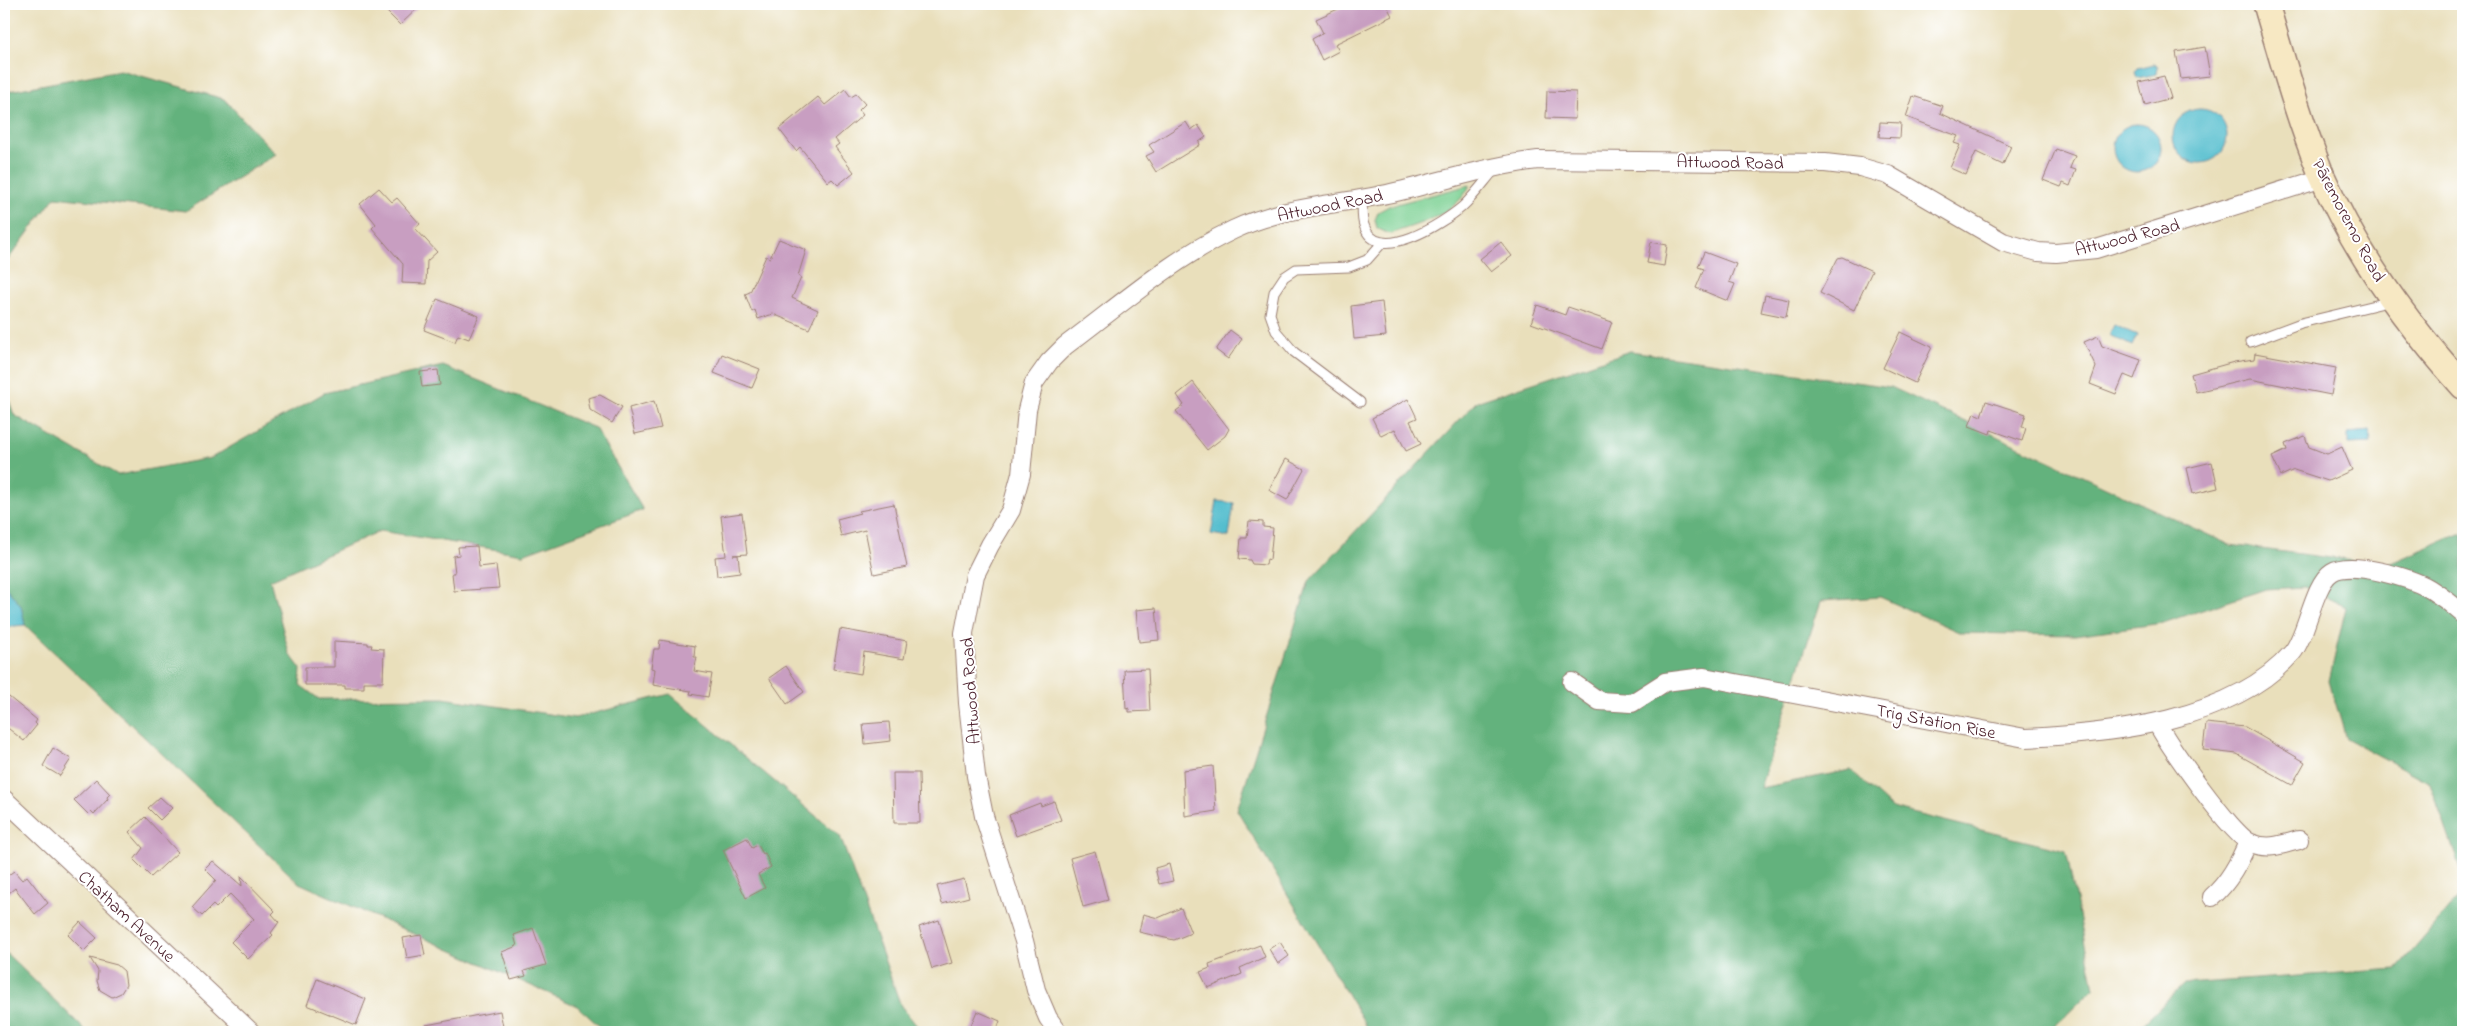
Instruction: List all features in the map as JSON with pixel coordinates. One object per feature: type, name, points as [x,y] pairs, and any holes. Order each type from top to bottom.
[{"type":"street","name":"Pāremoremo Road","points":[[2266,4],[2298,113],[2323,178],[2355,239],[2393,300],[2408,322],[2463,386]]},
{"type":"street","name":"Attwood Road","points":[[1058,1032],[1048,1018],[1036,990],[1024,941],[984,816],[976,776],[968,703],[964,633],[975,575],[1011,510],[1021,474],[1027,410],[1034,383],[1049,362],[1065,346],[1203,246],[1234,229],[1272,215],[1362,199],[1496,167],[1538,160],[1825,163],[1860,167],[1875,170],[1905,183],[2003,242],[2038,252],[2056,253],[2096,249],[2323,178]]},
{"type":"street","name":"Trig Station Rise","points":[[1572,682],[1599,701],[1632,703],[1665,682],[1704,677],[2025,738],[2075,735],[2157,723],[2208,707],[2250,690],[2293,652],[2320,588],[2331,572],[2348,567],[2394,575],[2428,588],[2463,614]]},
{"type":"street","points":[[2157,723],[2166,740],[2221,814],[2248,842],[2270,848],[2298,840]]},
{"type":"street","name":"Chatham Avenue","points":[[4,799],[251,1032]]},
{"type":"street","points":[[2212,897],[2238,866],[2248,842]]},
{"type":"lane","points":[[1362,199],[1363,220],[1366,232],[1382,242],[1389,243],[1410,238],[1443,221],[1471,198],[1496,167]]},
{"type":"lane","points":[[1360,402],[1294,352],[1276,332],[1270,314],[1274,292],[1284,278],[1296,269],[1349,267],[1367,260],[1382,242]]},
{"type":"lane","points":[[2250,342],[2301,323],[2393,300]]},
{"type":"green space","points":[[120,70],[224,99],[276,154],[186,211],[55,197],[4,265],[4,92]]},
{"type":"green space","points":[[1470,185],[1456,204],[1435,217],[1389,234],[1377,228],[1375,220],[1378,212],[1389,206]]},
{"type":"green space","points":[[1630,351],[1891,387],[2230,545],[2386,565],[2463,534],[2463,877],[2430,783],[2346,738],[2329,681],[2346,607],[2305,587],[2266,589],[2163,623],[2074,635],[1961,633],[1880,597],[1821,601],[1760,788],[1851,770],[1892,808],[2066,851],[2094,988],[2049,1032],[1370,1032],[1237,810],[1309,581],[1476,402]]},
{"type":"green space","points":[[443,366],[595,428],[643,510],[523,554],[380,531],[270,580],[289,653],[301,669],[300,685],[319,699],[443,698],[575,718],[670,694],[840,836],[901,1006],[922,1032],[606,1032],[577,1006],[299,883],[25,625],[21,606],[4,585],[4,385],[14,415],[118,475],[211,458],[324,393]]},
{"type":"green space","points":[[2463,892],[2463,1032],[2135,1032],[2184,984],[2397,969]]},
{"type":"green space","points":[[4,951],[79,1024],[86,1032],[4,1032]]},
{"type":"water","points":[[2154,64],[2158,66],[2157,74],[2137,78],[2135,72],[2138,68]]},
{"type":"water","points":[[2195,109],[2205,109],[2215,113],[2223,121],[2227,136],[2223,151],[2215,159],[2205,163],[2195,163],[2185,159],[2177,151],[2173,141],[2173,131],[2177,121],[2185,113]]},
{"type":"water","points":[[2132,124],[2142,124],[2151,128],[2157,134],[2160,139],[2160,157],[2151,168],[2142,172],[2132,172],[2123,168],[2117,162],[2113,153],[2113,143],[2117,134],[2123,128]]},
{"type":"water","points":[[2114,325],[2137,335],[2132,346],[2109,335]]},
{"type":"water","points":[[2370,431],[2371,443],[2348,444],[2348,433]]},
{"type":"water","points":[[1217,501],[1234,503],[1229,537],[1211,534]]},
{"type":"water","points":[[4,585],[21,606],[25,625],[4,627]]},
{"type":"building","points":[[379,4],[422,4],[400,25]]},
{"type":"building","points":[[1349,4],[1386,4],[1392,16],[1335,44],[1339,51],[1322,60],[1312,39],[1323,33],[1316,19]]},
{"type":"building","points":[[2205,47],[2210,76],[2181,79],[2176,52]]},
{"type":"building","points":[[2164,76],[2171,98],[2145,105],[2139,82]]},
{"type":"building","points":[[845,89],[851,97],[856,94],[865,104],[859,110],[863,115],[835,139],[839,144],[835,147],[854,172],[838,185],[832,179],[828,182],[800,147],[796,151],[779,129],[818,97],[825,105]]},
{"type":"building","points":[[1547,91],[1576,92],[1575,119],[1546,118]]},
{"type":"building","points":[[1913,96],[1943,106],[1940,113],[2011,146],[2003,165],[1976,152],[1966,175],[1950,168],[1960,145],[1954,143],[1958,136],[1906,117]]},
{"type":"building","points":[[1186,122],[1191,130],[1198,125],[1206,137],[1199,142],[1200,145],[1156,172],[1146,156],[1154,152],[1149,145]]},
{"type":"building","points":[[1880,122],[1901,123],[1900,138],[1879,137]]},
{"type":"building","points":[[2056,149],[2075,156],[2070,168],[2076,170],[2070,186],[2063,183],[2061,187],[2043,180]]},
{"type":"building","points":[[379,188],[392,202],[397,198],[420,224],[415,228],[437,252],[427,261],[426,284],[402,283],[403,264],[372,228],[376,224],[360,204]]},
{"type":"building","points":[[779,239],[806,250],[798,276],[801,278],[792,298],[818,310],[809,329],[773,314],[758,319],[755,310],[752,312],[745,294],[750,292],[766,256],[770,258]]},
{"type":"building","points":[[1501,242],[1512,256],[1491,272],[1480,259]]},
{"type":"building","points":[[1651,242],[1667,245],[1664,266],[1647,263]]},
{"type":"building","points":[[1704,252],[1736,264],[1729,282],[1735,284],[1728,301],[1696,288],[1704,269],[1698,267]]},
{"type":"building","points":[[1842,257],[1872,271],[1854,310],[1820,293],[1838,258]]},
{"type":"building","points":[[1765,295],[1789,300],[1786,317],[1761,312]]},
{"type":"building","points":[[437,299],[479,316],[469,339],[458,335],[455,342],[424,330]]},
{"type":"building","points":[[1382,302],[1386,336],[1354,339],[1351,306]]},
{"type":"building","points":[[1537,305],[1565,315],[1568,307],[1612,322],[1602,349],[1531,323]]},
{"type":"building","points":[[1230,330],[1242,339],[1228,359],[1216,350]]},
{"type":"building","points":[[1900,332],[1932,347],[1915,383],[1883,368]]},
{"type":"building","points":[[2098,336],[2102,346],[2141,360],[2134,379],[2124,375],[2116,394],[2090,384],[2096,367],[2084,342]]},
{"type":"building","points":[[2255,353],[2336,368],[2331,395],[2250,379],[2196,392],[2191,374],[2234,362],[2254,359]]},
{"type":"building","points":[[722,354],[760,369],[752,388],[714,373]]},
{"type":"building","points":[[438,370],[440,385],[422,387],[420,372]]},
{"type":"building","points":[[1193,382],[1229,429],[1225,436],[1207,450],[1176,411],[1184,405],[1177,395]]},
{"type":"building","points":[[600,395],[622,407],[612,423],[590,410],[588,398]]},
{"type":"building","points":[[1408,399],[1417,418],[1410,421],[1421,444],[1406,451],[1395,429],[1381,436],[1372,418]]},
{"type":"building","points":[[654,401],[661,428],[635,434],[629,408]]},
{"type":"building","points":[[1986,401],[2026,414],[2022,427],[2026,428],[2022,441],[1991,430],[1990,434],[1969,426],[1974,413],[1981,416]]},
{"type":"building","points":[[2305,436],[2309,447],[2327,454],[2342,447],[2352,470],[2328,481],[2294,470],[2281,476],[2272,457],[2287,450],[2285,444]]},
{"type":"building","points":[[1286,459],[1304,469],[1287,500],[1269,490]]},
{"type":"building","points":[[2212,462],[2218,488],[2193,494],[2187,468]]},
{"type":"building","points":[[894,504],[907,567],[874,574],[865,530],[841,536],[837,519],[860,513],[859,511]]},
{"type":"building","points":[[742,513],[747,554],[733,555],[738,555],[740,573],[717,576],[715,557],[726,556],[721,516]]},
{"type":"building","points":[[1249,521],[1263,522],[1263,527],[1273,528],[1270,560],[1267,559],[1266,565],[1252,564],[1250,560],[1239,559],[1241,538],[1247,538]]},
{"type":"building","points":[[477,546],[479,567],[496,565],[499,588],[454,591],[452,573],[455,573],[453,556],[459,555],[458,547]]},
{"type":"building","points":[[1156,608],[1159,640],[1139,642],[1136,610]]},
{"type":"building","points":[[840,629],[907,641],[904,659],[864,652],[861,674],[833,669]]},
{"type":"building","points":[[660,640],[695,646],[694,657],[697,657],[694,671],[712,674],[708,697],[690,694],[691,691],[653,685],[655,669],[651,668],[654,649],[659,649]]},
{"type":"building","points":[[334,641],[368,643],[368,645],[372,645],[371,648],[384,649],[383,682],[364,682],[364,688],[345,688],[345,685],[305,685],[305,667],[334,667]]},
{"type":"building","points":[[786,666],[804,692],[787,704],[769,678]]},
{"type":"building","points":[[1148,669],[1150,711],[1129,712],[1129,708],[1126,709],[1124,670]]},
{"type":"building","points":[[4,693],[37,720],[35,723],[37,725],[24,741],[4,725]]},
{"type":"building","points":[[889,722],[891,741],[865,744],[863,724]]},
{"type":"building","points":[[2206,723],[2245,727],[2305,762],[2292,785],[2237,754],[2203,750]]},
{"type":"building","points":[[53,748],[71,759],[60,776],[43,766]]},
{"type":"building","points":[[1213,766],[1216,811],[1185,816],[1183,770]]},
{"type":"building","points":[[893,773],[919,773],[920,823],[894,823]]},
{"type":"building","points":[[96,779],[110,794],[107,797],[108,799],[94,814],[91,811],[88,814],[74,800]]},
{"type":"building","points":[[160,797],[172,808],[160,820],[148,808]]},
{"type":"building","points":[[1054,801],[1061,820],[1016,836],[1009,815],[1040,803],[1041,806]]},
{"type":"building","points":[[145,817],[178,852],[151,877],[134,860],[143,848],[129,832]]},
{"type":"building","points":[[747,838],[752,848],[758,845],[763,854],[765,853],[771,867],[758,874],[765,888],[746,898],[723,850]]},
{"type":"building","points":[[1095,851],[1108,900],[1083,907],[1070,858]]},
{"type":"building","points":[[213,861],[242,886],[241,876],[275,911],[272,914],[279,922],[271,933],[273,935],[248,959],[231,942],[254,919],[230,894],[216,908],[213,905],[202,916],[192,907],[216,880],[205,869]]},
{"type":"building","points":[[1169,864],[1173,881],[1159,884],[1155,868]]},
{"type":"building","points":[[14,871],[22,880],[27,876],[48,903],[35,914],[15,888],[4,897],[4,878]]},
{"type":"building","points":[[964,879],[969,897],[942,904],[937,886]]},
{"type":"building","points":[[1181,908],[1191,933],[1174,940],[1139,932],[1143,914],[1158,918]]},
{"type":"building","points":[[939,920],[952,963],[932,969],[919,927]]},
{"type":"building","points":[[80,922],[97,938],[84,951],[68,935]]},
{"type":"building","points":[[533,928],[546,965],[524,971],[526,976],[511,980],[502,952],[517,946],[514,935]]},
{"type":"building","points":[[421,935],[425,955],[407,958],[403,938]]},
{"type":"building","points":[[1280,942],[1289,956],[1278,964],[1269,949]]},
{"type":"building","points":[[1260,945],[1265,957],[1240,968],[1242,974],[1208,988],[1200,972],[1210,968],[1209,964]]},
{"type":"building","points":[[90,958],[117,965],[124,971],[126,985],[121,993],[112,997],[100,990],[97,981],[98,971]]},
{"type":"building","points":[[317,979],[366,999],[356,1025],[307,1005]]},
{"type":"building","points":[[500,1011],[504,1032],[427,1032],[426,1025]]},
{"type":"building","points":[[977,1011],[1000,1021],[996,1032],[968,1032]]}]
